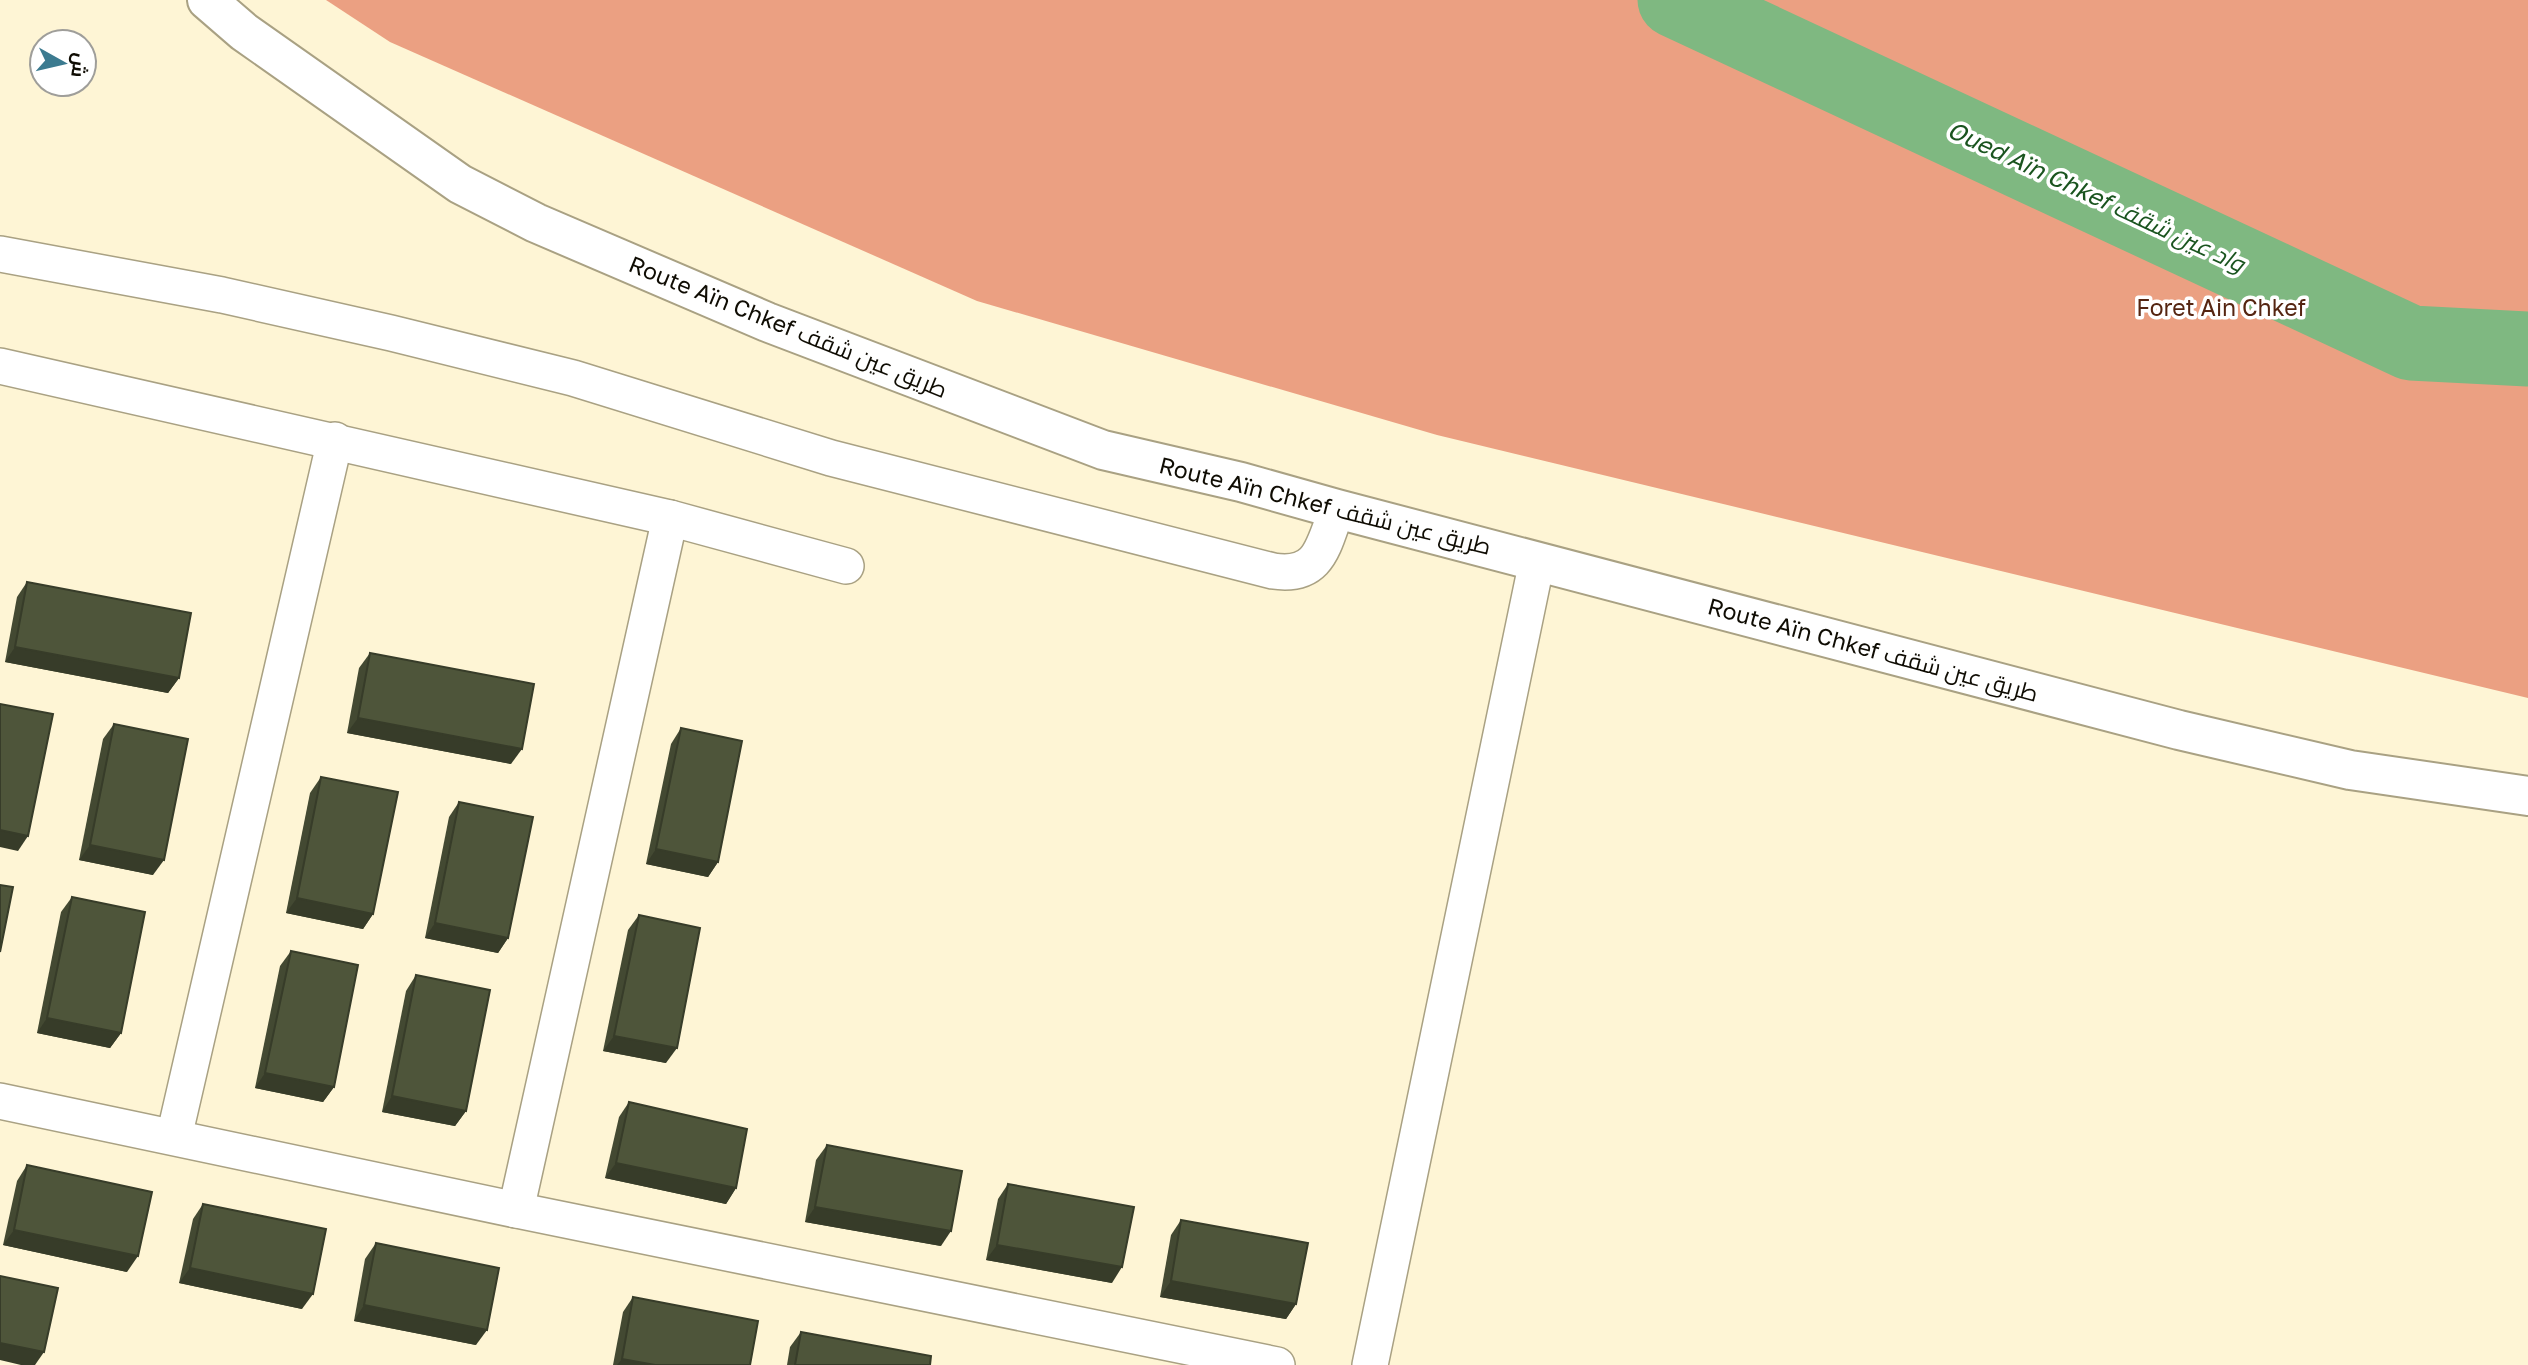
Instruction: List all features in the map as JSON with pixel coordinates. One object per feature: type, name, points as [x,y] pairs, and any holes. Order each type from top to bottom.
[{"type":"street","name":"Route Aïn Chkef طريق عين شقف","points":[[207,0],[244,32],[460,184],[536,223],[767,322],[1103,450],[1241,482],[2179,730],[2350,770],[2528,796]]},
{"type":"street","points":[[0,254],[222,295],[573,378],[831,457],[1273,571],[1291,574],[1310,566],[1321,551],[1336,509]]},
{"type":"street","points":[[0,366],[670,517],[846,566]]},
{"type":"street","points":[[174,1137],[335,440]]},
{"type":"street","points":[[516,1209],[670,517]]},
{"type":"street","points":[[1370,1365],[1537,561]]},
{"type":"street","points":[[0,1101],[1277,1365]]},
{"type":"green space","name":"Foret Ain Chkef","points":[[326,0],[2528,0],[2528,698],[1437,435],[977,301],[390,42]]},
{"type":"building","points":[[27,582],[191,613],[179,678],[15,647]]},
{"type":"building","points":[[370,653],[534,684],[522,749],[358,718]]},
{"type":"building","points":[[0,704],[53,714],[28,836],[0,830]]},
{"type":"building","points":[[114,724],[188,739],[164,860],[90,845]]},
{"type":"building","points":[[681,728],[742,741],[718,862],[656,849]]},
{"type":"building","points":[[321,777],[398,792],[373,914],[297,898]]},
{"type":"building","points":[[459,802],[533,817],[508,938],[435,923]]},
{"type":"building","points":[[0,885],[13,887],[0,952]]},
{"type":"building","points":[[72,897],[145,912],[121,1033],[47,1018]]},
{"type":"building","points":[[639,915],[700,928],[677,1048],[614,1036]]},
{"type":"building","points":[[291,951],[358,965],[334,1087],[265,1073]]},
{"type":"building","points":[[416,975],[490,990],[466,1111],[392,1096]]},
{"type":"building","points":[[629,1102],[747,1129],[736,1188],[616,1163]]},
{"type":"building","points":[[827,1145],[962,1171],[951,1231],[815,1207]]},
{"type":"building","points":[[27,1165],[152,1192],[138,1256],[14,1230]]},
{"type":"building","points":[[1008,1184],[1134,1207],[1122,1267],[997,1245]]},
{"type":"building","points":[[203,1204],[326,1229],[313,1294],[190,1268]]},
{"type":"building","points":[[1181,1220],[1308,1243],[1296,1304],[1171,1281]]},
{"type":"building","points":[[376,1243],[499,1268],[487,1330],[364,1305]]},
{"type":"building","points":[[0,1276],[58,1288],[44,1352],[0,1343]]},
{"type":"building","points":[[633,1297],[758,1321],[750,1365],[655,1365],[622,1359]]},
{"type":"building","points":[[801,1332],[931,1356],[930,1365],[795,1365]]},
{"type":"waterway","name":"Oued Aïn Chkef واد عين شقف","points":[[1675,0],[2411,343],[2528,349]]}]
